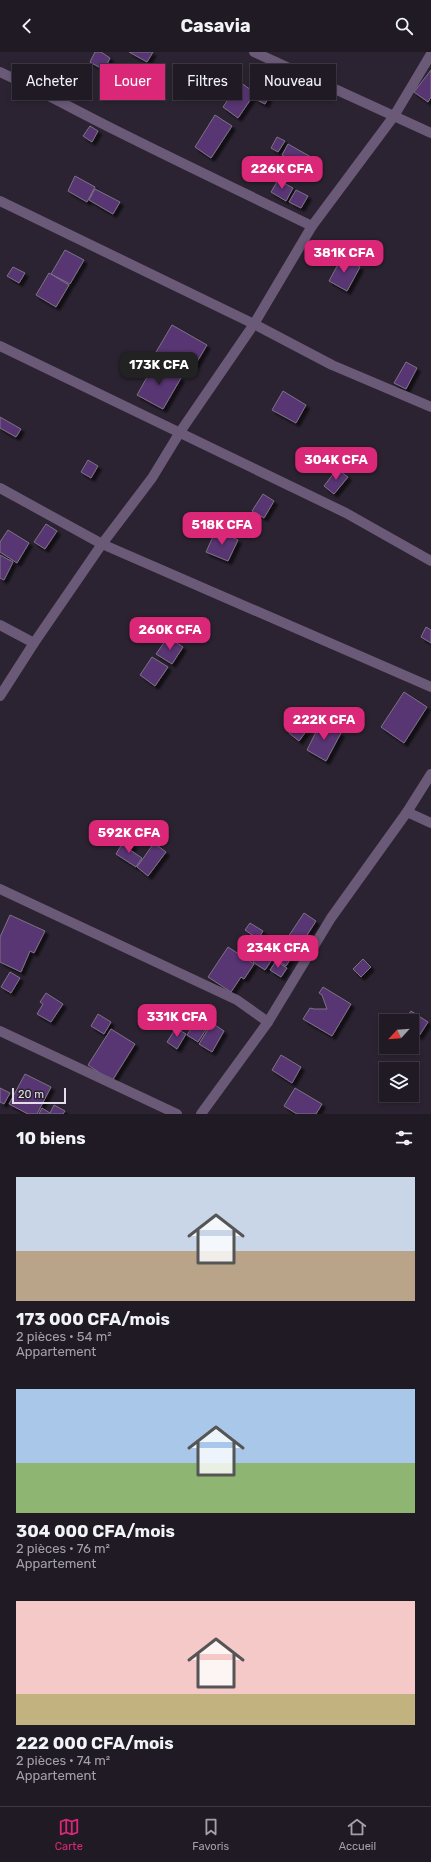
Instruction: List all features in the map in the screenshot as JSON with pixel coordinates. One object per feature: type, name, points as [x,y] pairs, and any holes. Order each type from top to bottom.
[{"type":"street","points":[[254,52],[431,133]]},
{"type":"street","points":[[0,696],[34,643],[102,544],[152,478],[180,432],[254,324],[312,226],[394,116],[431,54]]},
{"type":"street","points":[[0,72],[47,94],[102,124],[186,166],[312,226]]},
{"type":"street","points":[[0,201],[254,324],[332,365],[431,407]]},
{"type":"street","points":[[0,346],[346,513],[431,561]]},
{"type":"street","points":[[0,488],[102,544],[431,687]]},
{"type":"street","points":[[0,625],[34,643]]},
{"type":"street","points":[[201,1114],[268,1022],[348,892],[407,812],[431,774]]},
{"type":"street","points":[[407,812],[431,823]]},
{"type":"street","points":[[0,889],[237,1000],[268,1022]]},
{"type":"street","points":[[0,1031],[177,1114]]},
{"type":"building","points":[[95,52],[101,52],[110,58],[107,64],[100,64],[100,68],[90,62]]},
{"type":"building","points":[[129,52],[153,52],[147,62]]},
{"type":"building","points":[[431,70],[431,97],[428,102],[414,92]]},
{"type":"building","points":[[242,83],[250,89],[250,100],[238,118],[223,107],[228,100],[242,100]]},
{"type":"building","points":[[257,100],[267,100],[265,104]]},
{"type":"building","points":[[215,115],[232,126],[211,158],[195,147]]},
{"type":"building","points":[[90,126],[98,131],[92,142],[83,136]]},
{"type":"building","points":[[277,137],[285,141],[278,152],[271,148]]},
{"type":"building","points":[[288,144],[311,157],[305,168],[282,155]]},
{"type":"building","points":[[75,176],[95,187],[87,202],[68,191]]},
{"type":"building","points":[[278,180],[293,188],[286,201],[271,192]]},
{"type":"building","points":[[95,189],[120,202],[113,214],[89,200]]},
{"type":"building","points":[[296,190],[308,196],[301,208],[289,202]]},
{"type":"building","points":[[65,250],[84,260],[70,284],[51,274]]},
{"type":"building","points":[[342,257],[360,267],[347,291],[329,281]]},
{"type":"building","points":[[13,267],[25,273],[19,283],[7,276]]},
{"type":"building","points":[[49,273],[69,285],[56,307],[36,295]]},
{"type":"building","points":[[172,325],[207,345],[191,372],[156,352]]},
{"type":"building","points":[[406,362],[417,368],[406,389],[394,383]]},
{"type":"building","points":[[155,363],[181,378],[163,409],[137,395]]},
{"type":"building","points":[[283,391],[306,405],[296,423],[272,410]]},
{"type":"building","points":[[0,417],[21,429],[16,437],[0,428]]},
{"type":"building","points":[[88,460],[98,466],[91,478],[81,472]]},
{"type":"building","points":[[337,469],[348,477],[334,494],[324,486]]},
{"type":"building","points":[[263,494],[274,501],[264,518],[252,511]]},
{"type":"building","points":[[46,524],[57,531],[45,549],[34,542]]},
{"type":"building","points":[[8,530],[29,543],[17,563],[0,552],[0,542]]},
{"type":"building","points":[[216,530],[238,540],[228,561],[206,552]]},
{"type":"building","points":[[0,555],[13,562],[4,580],[0,578]]},
{"type":"building","points":[[426,627],[431,630],[431,643],[421,637]]},
{"type":"building","points":[[168,637],[183,647],[172,664],[156,654]]},
{"type":"building","points":[[152,657],[168,667],[155,686],[140,675]]},
{"type":"building","points":[[404,692],[427,707],[404,743],[381,727]]},
{"type":"building","points":[[300,718],[310,726],[299,741],[289,733]]},
{"type":"building","points":[[321,722],[341,733],[326,761],[307,750]]},
{"type":"building","points":[[125,839],[134,845],[130,850],[142,858],[136,867],[116,854]]},
{"type":"building","points":[[154,843],[166,852],[148,876],[137,867]]},
{"type":"building","points":[[304,913],[316,921],[300,946],[288,937]]},
{"type":"building","points":[[10,915],[45,931],[34,953],[30,951],[21,972],[0,962],[0,937]]},
{"type":"building","points":[[250,923],[263,931],[258,939],[245,930]]},
{"type":"building","points":[[289,942],[298,947],[286,966],[277,960]]},
{"type":"building","points":[[228,947],[254,964],[244,979],[241,977],[231,992],[208,977]]},
{"type":"building","points":[[260,953],[271,961],[265,970],[253,962]]},
{"type":"building","points":[[363,959],[371,967],[361,977],[353,969]]},
{"type":"building","points":[[276,961],[287,968],[281,977],[270,970]]},
{"type":"building","points":[[10,972],[20,978],[11,993],[1,987]]},
{"type":"building","points":[[323,987],[351,1004],[332,1036],[303,1019],[310,1008],[327,1009],[322,995],[319,993]]},
{"type":"building","points":[[46,993],[63,1004],[51,1022],[37,1014],[43,1004],[40,1002]]},
{"type":"building","points":[[411,1011],[416,1014],[409,1014]]},
{"type":"building","points":[[98,1014],[111,1022],[104,1034],[91,1026]]},
{"type":"building","points":[[419,1016],[428,1022],[419,1036]]},
{"type":"building","points":[[198,1018],[209,1025],[198,1042],[187,1035]]},
{"type":"building","points":[[212,1023],[224,1031],[212,1052],[199,1044]]},
{"type":"building","points":[[176,1028],[186,1034],[177,1049],[167,1042]]},
{"type":"building","points":[[111,1029],[135,1044],[112,1081],[88,1065]]},
{"type":"building","points":[[281,1055],[301,1067],[292,1083],[272,1070]]},
{"type":"building","points":[[25,1074],[51,1087],[37,1114],[28,1114],[9,1104]]},
{"type":"building","points":[[0,1088],[10,1093],[4,1104],[0,1102]]},
{"type":"building","points":[[295,1088],[322,1104],[316,1114],[297,1114],[284,1106]]},
{"type":"building","points":[[54,1105],[65,1111],[63,1114],[39,1114],[42,1108],[50,1113]]}]
